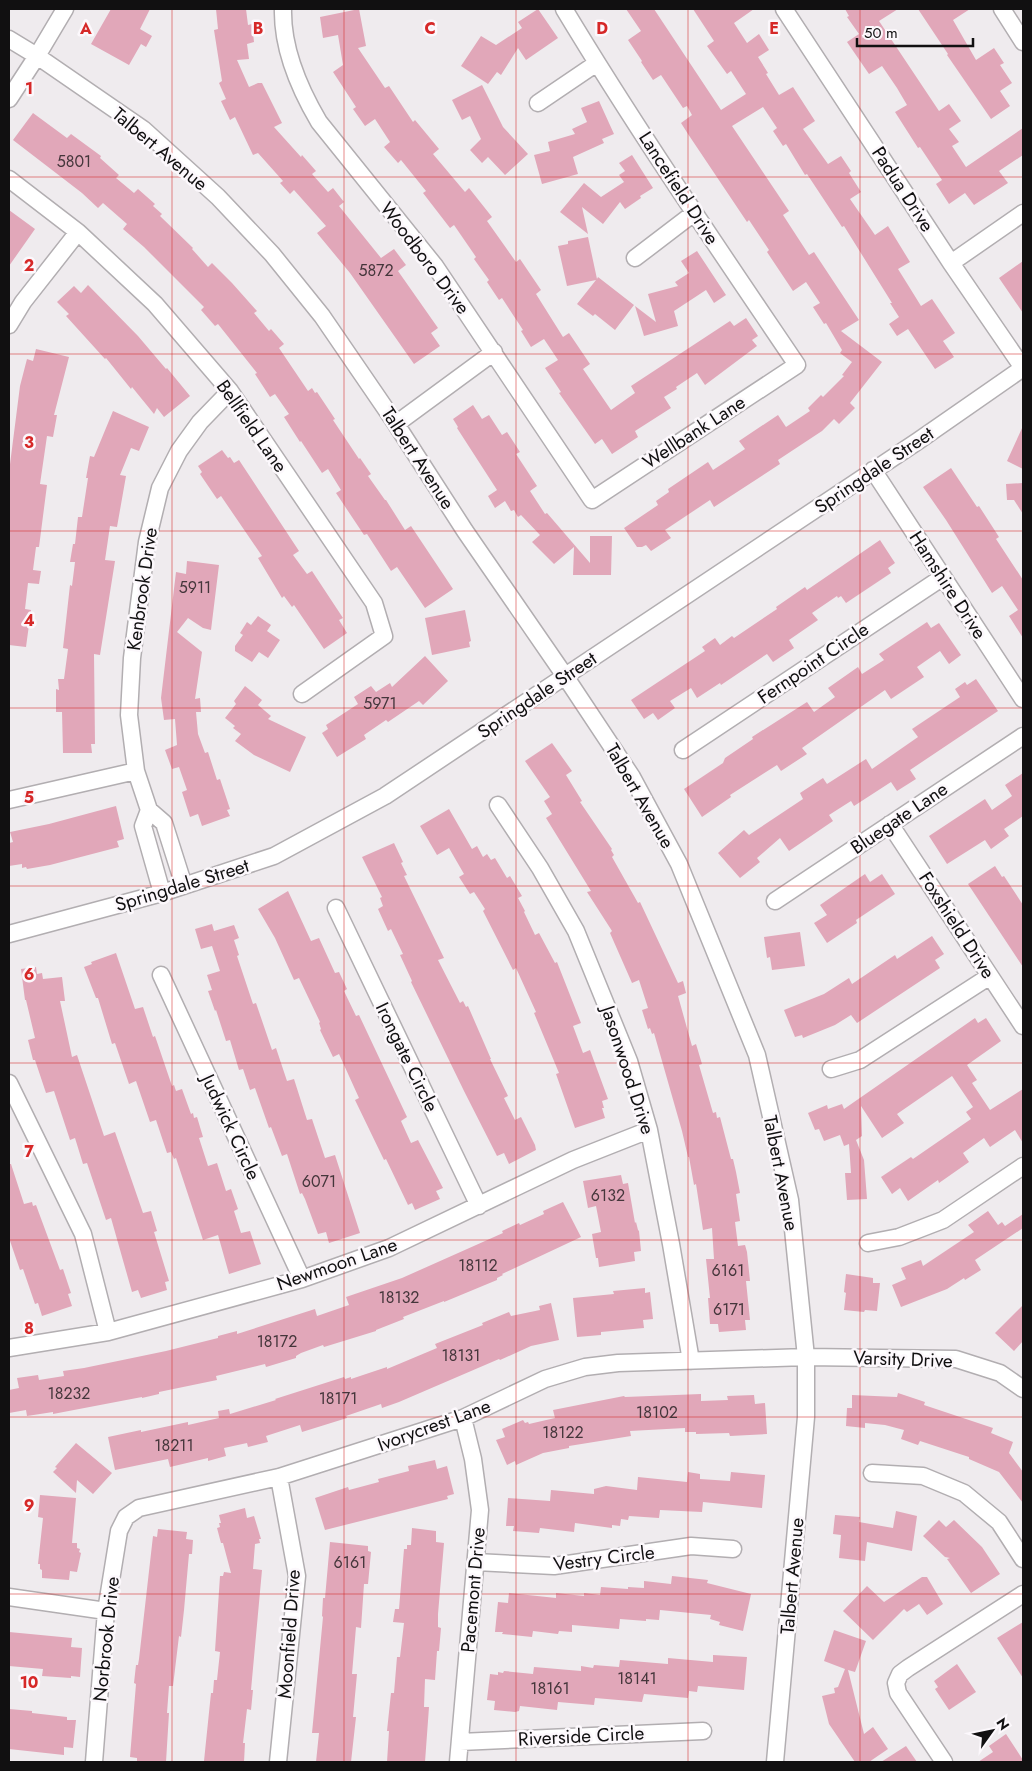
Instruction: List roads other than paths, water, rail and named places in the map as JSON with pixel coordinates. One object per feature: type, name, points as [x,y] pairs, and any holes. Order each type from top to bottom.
[{"type":"street","points":[[9,98],[65,9]]},
{"type":"street","name":"Woodboro Drive","points":[[283,9],[286,41],[293,71],[304,97],[319,122],[435,266],[592,500]]},
{"type":"street","name":"Lancefield Drive","points":[[564,9],[596,63],[694,213],[797,365]]},
{"type":"street","name":"Padua Drive","points":[[784,9],[1023,368]]},
{"type":"street","points":[[1002,9],[1023,42]]},
{"type":"street","name":"Talbert Avenue","points":[[9,39],[143,129],[218,197],[272,254],[322,316],[396,424],[465,531],[565,676],[632,777],[679,864],[757,1055],[790,1200],[806,1357],[806,1417],[775,1762]]},
{"type":"street","points":[[538,103],[596,63]]},
{"type":"street","name":"Bellfield Lane","points":[[9,179],[78,232],[155,304],[230,391],[374,604],[384,636],[302,694]]},
{"type":"street","points":[[635,258],[694,213]]},
{"type":"street","points":[[952,263],[1023,213]]},
{"type":"street","points":[[9,325],[23,302],[78,232]]},
{"type":"street","points":[[396,424],[494,352]]},
{"type":"street","name":"Wellbank Lane","points":[[592,500],[797,365]]},
{"type":"street","name":"Springdale Street","points":[[9,934],[162,893],[274,856],[385,796],[1023,368]]},
{"type":"street","name":"Kenbrook Drive","points":[[184,886],[164,823],[149,810],[136,771],[129,715],[132,658],[147,542],[160,488],[179,451],[200,422],[230,391]]},
{"type":"street","name":"Hamshire Drive","points":[[873,470],[1023,699]]},
{"type":"street","name":"Fernpoint Circle","points":[[683,750],[943,576]]},
{"type":"street","name":"Bluegate Lane","points":[[775,901],[1023,736]]},
{"type":"street","points":[[9,800],[136,771]]},
{"type":"street","name":"Jasonwood Drive","points":[[498,805],[540,868],[576,931],[629,1061],[649,1130],[672,1244],[691,1361]]},
{"type":"street","name":"Kenbrook Drive","points":[[149,810],[143,826],[162,893]]},
{"type":"street","name":"Foxshield Drive","points":[[890,824],[1023,1026]]},
{"type":"street","name":"Irongate Circle","points":[[336,908],[479,1206]]},
{"type":"street","name":"Judwick Circle","points":[[161,975],[302,1279]]},
{"type":"street","points":[[831,1069],[860,1060],[990,976]]},
{"type":"street","points":[[9,1083],[83,1234],[108,1332]]},
{"type":"street","name":"Newmoon Lane","points":[[9,1348],[108,1332],[302,1279],[389,1248],[573,1160],[649,1130]]},
{"type":"street","points":[[868,1243],[899,1237],[943,1220],[1023,1166]]},
{"type":"street","name":"Ivorycrest Lane","points":[[126,1517],[139,1508],[279,1477],[463,1418],[545,1379],[585,1367],[618,1363],[806,1357]]},
{"type":"street","name":"Varsity Drive","points":[[806,1357],[956,1359],[1000,1373],[1023,1389]]},
{"type":"street","name":"Pacemont Drive","points":[[458,1762],[480,1510],[473,1459],[463,1418]]},
{"type":"street","points":[[872,1473],[922,1476],[964,1493],[999,1522],[1023,1559]]},
{"type":"street","name":"Moonfield Drive","points":[[278,1762],[297,1576],[279,1477]]},
{"type":"street","name":"Norbrook Drive","points":[[94,1762],[106,1611],[119,1531],[126,1517]]},
{"type":"street","name":"Vestry Circle","points":[[476,1562],[554,1566],[692,1546],[733,1548]]},
{"type":"street","points":[[944,1762],[898,1693],[896,1683],[900,1674],[1023,1594]]},
{"type":"street","points":[[9,1597],[106,1611]]},
{"type":"street","name":"Riverside Circle","points":[[460,1742],[703,1731]]}]
